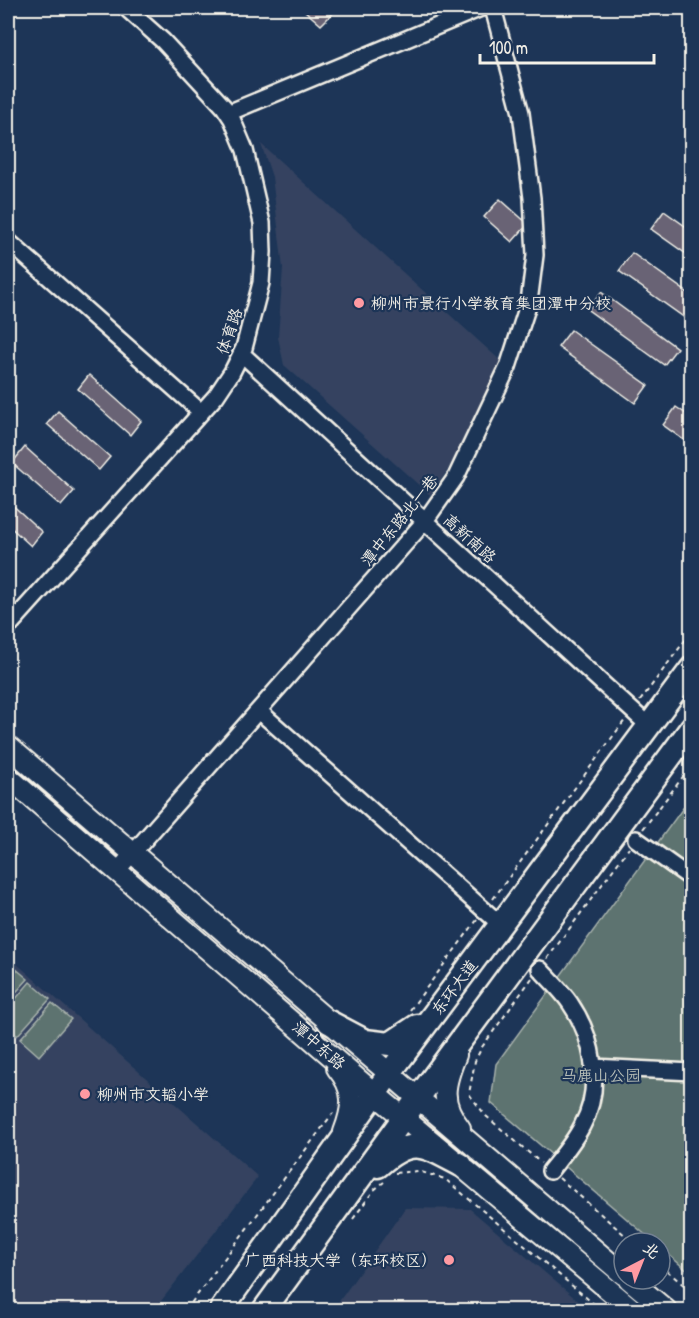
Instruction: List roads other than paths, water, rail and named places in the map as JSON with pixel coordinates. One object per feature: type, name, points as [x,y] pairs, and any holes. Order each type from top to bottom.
[{"type":"highway","name":"东环大道","points":[[220,1311],[441,1005],[492,917],[640,718],[692,668]]},
{"type":"highway","points":[[264,1311],[692,727]]},
{"type":"highway","points":[[329,1022],[364,1041],[390,1044],[412,1031],[441,1005]]},
{"type":"highway","points":[[353,1189],[390,1155],[406,1146],[428,1148],[460,1165]]},
{"type":"main road","name":"潭中东路","points":[[8,746],[612,1265]]},
{"type":"main road","name":"潭中东路","points":[[8,777],[375,1094],[633,1311]]},
{"type":"main road","points":[[465,1034],[446,1078],[445,1099],[452,1119],[477,1149]]},
{"type":"main road","points":[[316,1043],[340,1072],[353,1096],[349,1118],[337,1149]]},
{"type":"main road","points":[[643,1291],[666,1311]]},
{"type":"street","name":"体育路","points":[[8,627],[201,412],[232,372],[242,354],[261,283],[262,223],[245,150],[228,113],[170,49],[126,8]]},
{"type":"street","points":[[228,113],[482,8]]},
{"type":"street","name":"潭中东路北一巷","points":[[117,872],[425,521],[456,477],[508,367],[529,302],[536,255],[532,198],[521,113],[493,8]]},
{"type":"street","points":[[8,241],[201,412]]},
{"type":"street","name":"高新南路","points":[[242,354],[640,718]]},
{"type":"street","points":[[259,711],[492,917]]},
{"type":"street","points":[[636,839],[692,879]]},
{"type":"street","points":[[540,969],[570,1003],[584,1029],[593,1067],[591,1105],[583,1126],[550,1171]]},
{"type":"street","points":[[593,1067],[692,1072]]},
{"type":"place","name":"柳州市景行小学教育集团潭中分校","points":[[359,303]]},
{"type":"place","name":"柳州市文韬小学","points":[[85,1094]]},
{"type":"place","name":"广西科技大学（东环校区）","points":[[449,1260]]},
{"type":"park label","name":"马鹿山公园","points":[[601,1075]]}]
